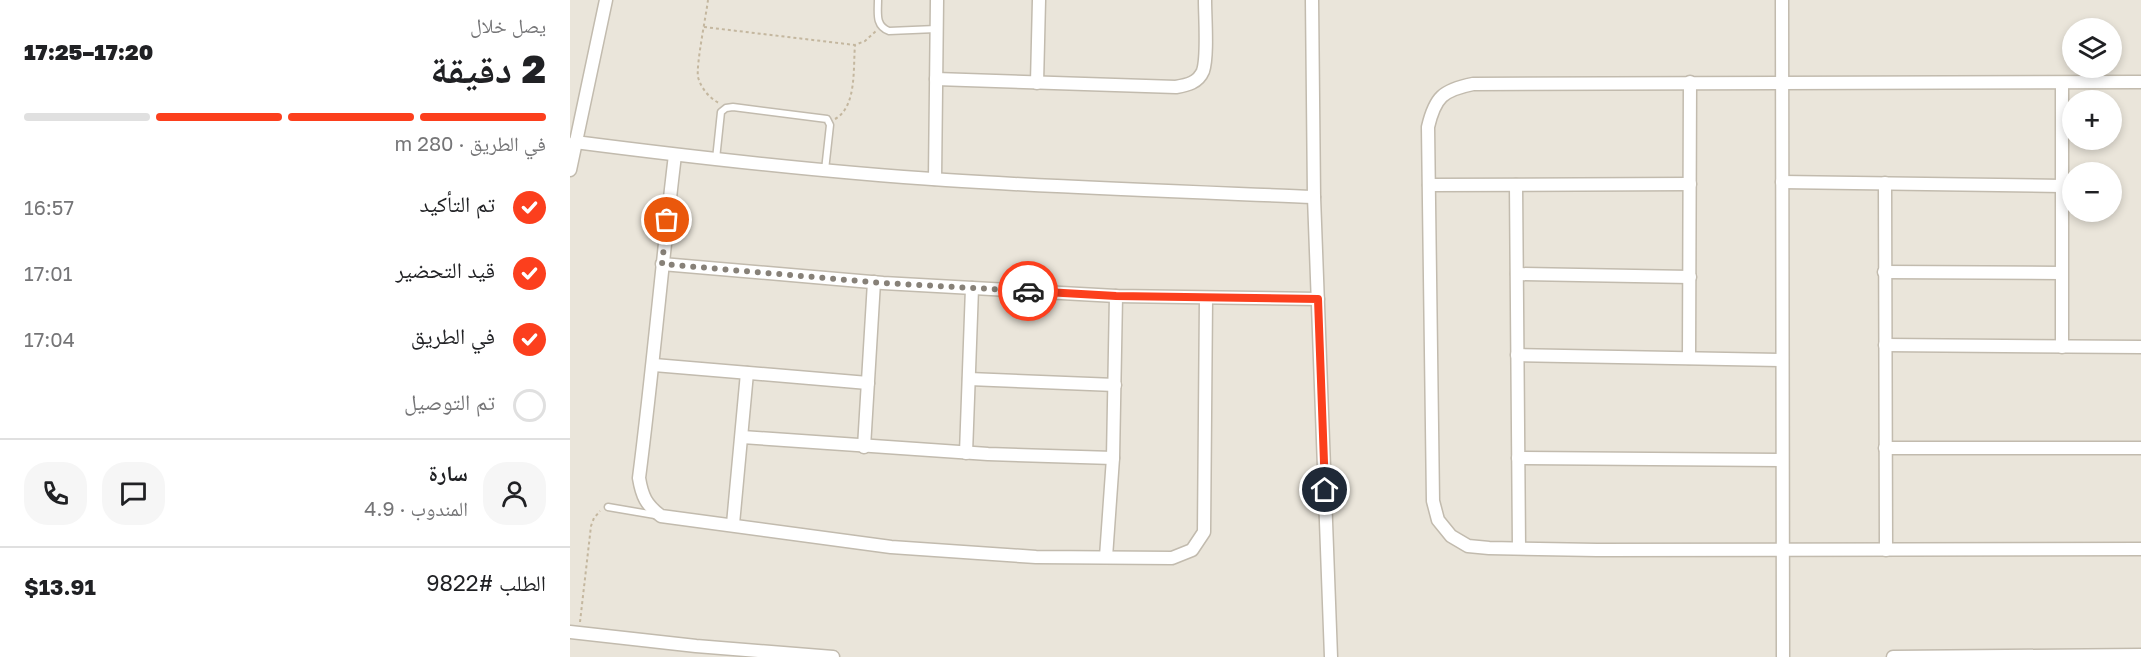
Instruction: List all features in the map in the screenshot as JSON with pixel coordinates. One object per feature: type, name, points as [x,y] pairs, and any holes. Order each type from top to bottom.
[{"type":"street","points":[[570,170],[606,0]]},
{"type":"street","points":[[935,179],[937,0]]},
{"type":"street","points":[[1037,83],[1039,0]]},
{"type":"street","points":[[936,79],[1176,87],[1192,84],[1202,72],[1205,56],[1205,0]]},
{"type":"street","points":[[1312,0],[1314,196],[1331,657]]},
{"type":"street","points":[[1782,0],[1783,657]]},
{"type":"street","points":[[1689,358],[1690,82]]},
{"type":"street","points":[[2062,82],[2062,162]]},
{"type":"street","points":[[2141,82],[1473,84],[1455,87],[1440,96],[1431,110],[1428,127],[1433,501],[1438,520],[1451,536],[1468,546],[1519,549],[2141,549]]},
{"type":"street","points":[[575,142],[675,155],[935,179],[1129,190],[1314,196]]},
{"type":"street","points":[[675,155],[662,264],[654,365],[639,478],[641,495],[649,508],[661,516],[891,547],[1036,557],[1172,558],[1192,550],[1204,532],[1206,298]]},
{"type":"street","points":[[1782,182],[2062,186],[2062,347]]},
{"type":"street","points":[[1885,183],[1886,550]]},
{"type":"street","points":[[1429,185],[1690,184]]},
{"type":"street","points":[[1516,185],[1519,549]]},
{"type":"street","points":[[662,264],[874,282],[1116,296],[1318,299]]},
{"type":"street","points":[[1884,272],[2061,273]]},
{"type":"street","points":[[1517,274],[1690,277]]},
{"type":"street","points":[[864,447],[874,282]]},
{"type":"street","points":[[966,453],[972,288]]},
{"type":"street","points":[[1106,557],[1113,458],[1116,296]]},
{"type":"street","points":[[1886,345],[2141,347]]},
{"type":"street","points":[[1517,355],[1782,360]]},
{"type":"street","points":[[654,365],[868,383]]},
{"type":"street","points":[[733,524],[747,373]]},
{"type":"street","points":[[969,379],[1114,385]]},
{"type":"street","points":[[742,437],[966,453],[1113,458]]},
{"type":"street","points":[[1885,448],[2141,448]]},
{"type":"street","points":[[1518,458],[1782,460]]},
{"type":"street","points":[[574,633],[833,657]]},
{"type":"street","points":[[1893,657],[2141,654]]},
{"type":"lane","points":[[878,0],[879,26],[889,31],[937,29]]},
{"type":"lane","points":[[716,159],[721,112],[726,108],[824,118],[830,122],[825,170]]},
{"type":"lane","points":[[608,507],[661,516]]},
{"type":"path","points":[[708,0],[698,75],[708,95],[726,108]]},
{"type":"path","points":[[704,27],[855,45],[865,41],[879,26]]},
{"type":"path","points":[[830,122],[846,110],[850,101],[855,45]]},
{"type":"path","points":[[574,633],[591,526],[600,511],[608,507]]},
{"type":"shaded area","points":[[570,0],[2141,0],[2141,657],[570,657]]},
{"type":"way so far","points":[[667,220],[662,264],[883,283],[1028,291]]},
{"type":"route","points":[[1028,291],[1116,296],[1318,299],[1325,490]]}]
